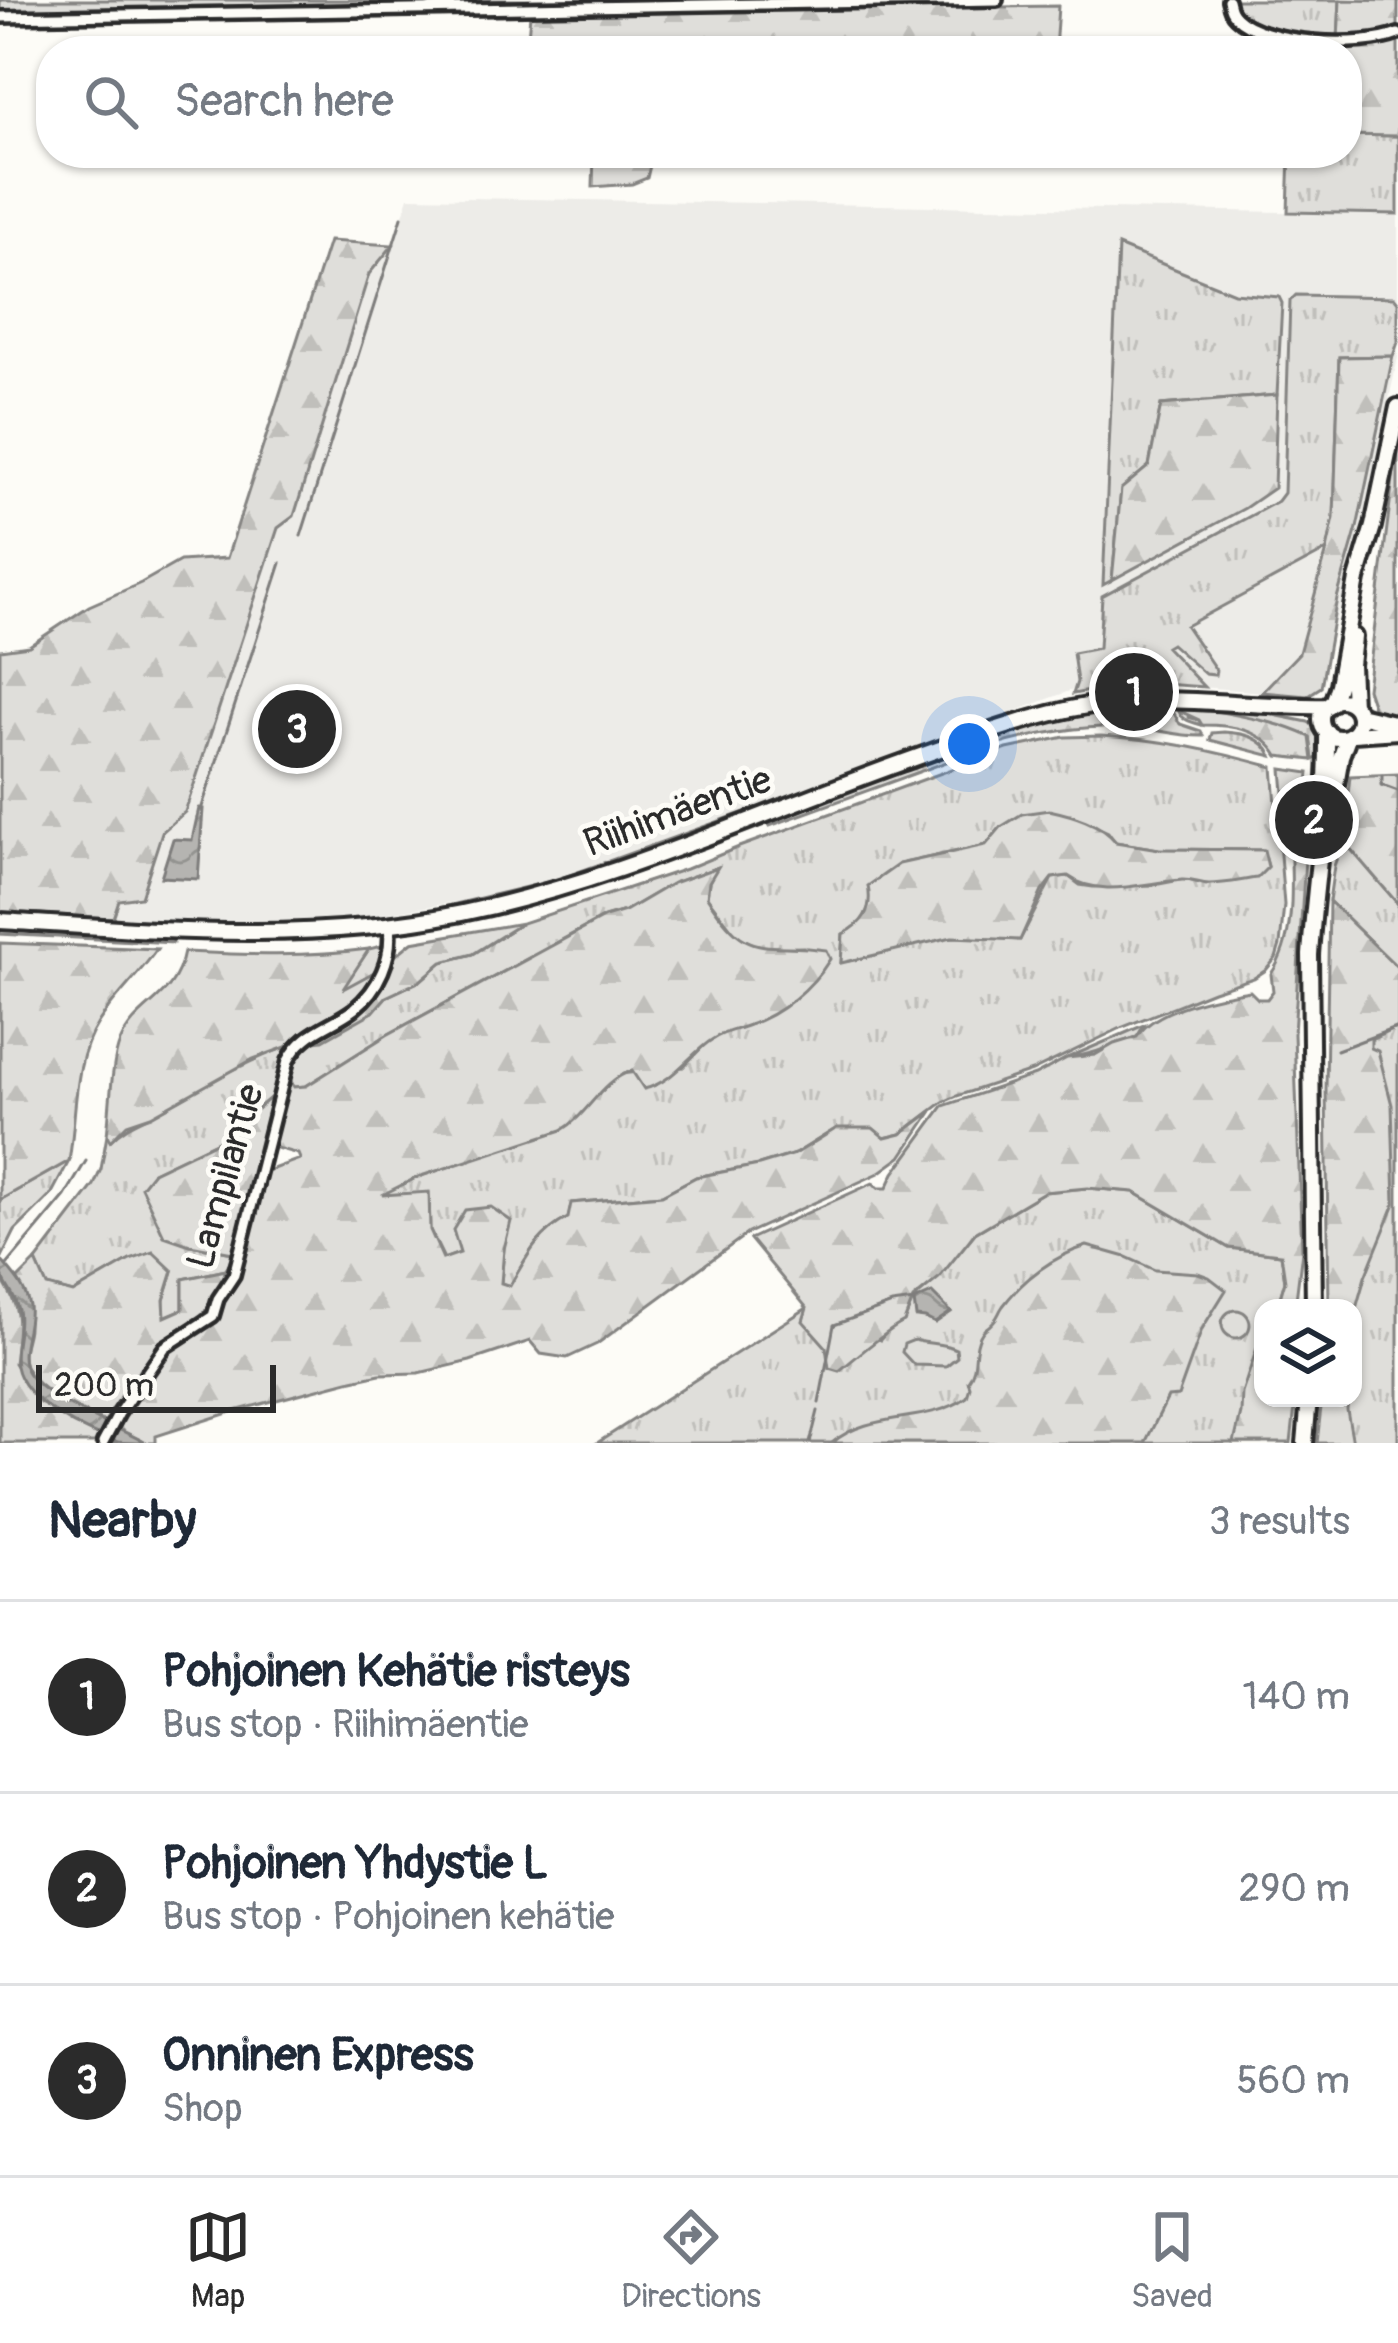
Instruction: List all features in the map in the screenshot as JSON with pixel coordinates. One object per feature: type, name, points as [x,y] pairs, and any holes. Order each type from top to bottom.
[{"type":"main road","points":[[1312,980],[1341,756],[1358,725],[1351,664],[1354,635],[1398,407]]},
{"type":"main road","points":[[1314,1299],[1310,955],[1328,779],[1322,715],[1338,685],[1357,579],[1373,526]]},
{"type":"main road","name":"Riihimäentie","points":[[0,921],[293,933],[389,926],[507,903],[603,874],[984,733],[1093,705],[1212,700],[1307,717],[1325,729]]},
{"type":"main road","points":[[1330,704],[1343,701],[1398,728]]},
{"type":"main road","name":"Riihimäentie","points":[[1257,706],[1330,704]]},
{"type":"main road","points":[[1325,729],[1334,737],[1398,728]]},
{"type":"main road","points":[[1304,1443],[1309,1407]]},
{"type":"street","points":[[0,17],[997,0]]},
{"type":"street","points":[[1228,0],[1244,23],[1282,36]]},
{"type":"street","points":[[1362,42],[1398,34]]},
{"type":"street","name":"Lampilantie","points":[[104,1441],[165,1347],[213,1316],[234,1275],[288,1060],[302,1040],[369,995],[389,952],[389,926]]},
{"type":"shaded area","points":[[409,197],[1398,214],[1398,357],[1361,529],[1315,696],[1112,680],[1075,689],[608,863],[507,894],[319,924],[113,918],[119,900],[141,896],[162,832],[185,812],[278,528],[294,516],[369,274],[393,245]]},
{"type":"green space","points":[[0,0],[633,0],[665,4],[0,14]]},
{"type":"green space","points":[[1235,0],[1340,0],[1338,36],[1295,36],[1265,29],[1240,16],[1232,5]]},
{"type":"green space","points":[[1340,0],[1398,1],[1398,31],[1338,36]]},
{"type":"green space","points":[[1058,6],[1056,36],[528,36],[530,14]]},
{"type":"green space","points":[[1398,38],[1398,136],[1362,135],[1362,44]]},
{"type":"green space","points":[[1362,135],[1398,136],[1398,214],[1288,212],[1289,168],[1362,168]]},
{"type":"green space","points":[[594,168],[649,168],[647,178],[632,184],[593,187]]},
{"type":"green space","points":[[329,241],[393,245],[369,274],[294,516],[278,528],[185,812],[162,832],[141,897],[119,900],[113,918],[0,912],[0,650],[29,646],[89,606],[180,561],[227,558]]},
{"type":"green space","points":[[1118,246],[1234,293],[1279,297],[1282,303],[1277,395],[1161,405],[1149,466],[1121,490],[1112,580],[1103,585]]},
{"type":"green space","points":[[1296,295],[1394,297],[1398,302],[1398,342],[1393,356],[1339,357],[1334,519],[1327,550],[1186,626],[1215,675],[1205,674],[1171,644],[1166,647],[1204,687],[1137,682],[1073,694],[1077,682],[1073,653],[1099,648],[1102,596],[1278,501],[1284,493],[1290,301]]},
{"type":"green space","points":[[1393,356],[1321,687],[1307,696],[1262,692],[1299,653],[1327,550],[1334,518],[1339,357]]},
{"type":"green space","points":[[1277,395],[1274,488],[1112,580],[1121,489],[1149,466],[1161,405]]},
{"type":"green space","points":[[1398,438],[1398,718],[1375,713],[1367,689]]},
{"type":"green space","points":[[1187,705],[1265,721],[1310,737],[1313,760],[1278,756],[1264,740],[1245,730],[1202,725],[1182,712]]},
{"type":"green space","points":[[1170,706],[1180,724],[1203,736],[1111,727],[1058,731],[990,747],[987,740],[1104,708]]},
{"type":"green space","points":[[1177,706],[1239,708],[1308,722],[1319,734],[1321,761],[1313,760],[1310,737],[1250,720],[1188,717],[1202,725],[1183,717]]},
{"type":"green space","points":[[1212,733],[1252,737],[1272,756],[1210,740]]},
{"type":"green space","points":[[1065,737],[1166,743],[1273,767],[1284,905],[1280,945],[1266,970],[1123,1027],[1032,1071],[943,1102],[901,1134],[884,1138],[837,1128],[795,1154],[696,1177],[662,1195],[572,1203],[568,1218],[541,1239],[510,1286],[501,1283],[504,1249],[444,1259],[430,1230],[429,1193],[378,1195],[530,1139],[620,1074],[683,1067],[707,1042],[752,1024],[802,947],[762,948],[737,936],[707,897],[716,868],[604,917],[387,1035],[306,1086],[294,1087],[287,1074],[292,1055],[305,1042],[373,1012],[386,997],[420,981],[442,962],[473,954],[522,923],[686,869],[1007,749]],"holes":[[[1071,815],[1108,832],[1115,842],[1159,849],[1263,850],[1268,866],[1206,885],[1185,879],[1093,887],[1068,876],[1052,878],[1020,940],[939,939],[841,962],[843,934],[861,925],[871,901],[899,864],[986,845],[1001,827]]]},
{"type":"green space","points":[[983,739],[985,748],[770,826],[767,820]]},
{"type":"green space","points":[[1282,769],[1309,773],[1305,812],[1292,813],[1285,804]]},
{"type":"green space","points":[[1398,774],[1398,904],[1343,840],[1350,776]]},
{"type":"green space","points":[[756,808],[756,812],[660,848],[538,889],[431,914],[430,910],[556,880]]},
{"type":"green space","points":[[1049,810],[1094,825],[1116,842],[1159,849],[1264,850],[1268,867],[1257,878],[1215,884],[1181,880],[1108,888],[1068,876],[1052,878],[1020,940],[952,937],[841,963],[843,934],[865,915],[868,886],[899,864],[986,845],[1001,827],[1022,814]]},
{"type":"green space","points":[[1296,827],[1303,832],[1306,843],[1294,1034],[1302,1251],[1296,1299],[1280,1299],[1285,1281],[1281,1254],[1229,1248],[1134,1192],[1087,1188],[1044,1192],[975,1233],[939,1278],[913,1299],[904,1322],[839,1371],[829,1368],[826,1347],[803,1321],[807,1308],[750,1239],[873,1183],[887,1188],[943,1106],[1035,1075],[1067,1058],[1095,1055],[1137,1037],[1157,1018],[1188,1005],[1250,991],[1258,999],[1267,999],[1289,924],[1290,831]]},
{"type":"green space","points":[[1343,840],[1398,904],[1398,968],[1329,901]]},
{"type":"green space","points":[[718,867],[707,897],[734,931],[757,944],[826,950],[830,959],[805,990],[773,1014],[713,1039],[655,1085],[644,1089],[632,1071],[621,1075],[562,1130],[418,1177],[382,1195],[429,1192],[430,1230],[443,1259],[460,1253],[453,1230],[465,1210],[491,1207],[511,1221],[501,1283],[510,1286],[541,1239],[568,1218],[571,1203],[662,1195],[696,1177],[795,1154],[837,1128],[873,1128],[885,1138],[901,1134],[932,1111],[901,1157],[879,1173],[748,1233],[597,1344],[567,1358],[541,1354],[530,1341],[470,1361],[419,1373],[380,1374],[231,1412],[156,1436],[156,1443],[114,1427],[166,1349],[221,1308],[239,1269],[262,1173],[300,1159],[298,1154],[269,1146],[287,1074],[294,1087],[306,1086],[387,1035],[605,917]]},
{"type":"green space","points":[[1329,901],[1398,968],[1398,1027],[1371,1040],[1392,1105],[1395,1203],[1359,1299],[1329,1299]]},
{"type":"green space","points":[[522,923],[473,954],[442,962],[420,981],[386,997],[373,1012],[323,1040],[306,1042],[353,1013],[390,960],[412,942]]},
{"type":"green space","points":[[0,926],[173,935],[173,943],[0,934]]},
{"type":"green space","points":[[0,943],[157,949],[104,1014],[90,1039],[80,1073],[69,1161],[0,1200]]},
{"type":"green space","points":[[388,946],[380,969],[341,991],[369,949]]},
{"type":"green space","points":[[369,949],[343,989],[380,969],[366,992],[349,1006],[286,1047],[127,1124],[110,1141],[111,1087],[120,1042],[136,1018],[173,981],[184,952],[300,954]]},
{"type":"green space","points":[[1144,1025],[1137,1037],[1067,1058]]},
{"type":"green space","points":[[1398,1027],[1398,1443],[1332,1443],[1335,1407],[1362,1407],[1362,1299],[1353,1299],[1367,1039]]},
{"type":"green space","points":[[286,1047],[275,1094],[220,1140],[153,1172],[190,1245],[233,1253],[226,1270],[183,1279],[183,1309],[164,1317],[173,1271],[130,1260],[73,1293],[47,1286],[36,1261],[94,1185],[107,1135],[111,1140],[221,1076]]},
{"type":"green space","points":[[275,1094],[233,1253],[164,1236],[141,1187],[153,1172],[220,1140]]},
{"type":"green space","points":[[69,1161],[51,1195],[15,1231],[1,1259],[0,1200]]},
{"type":"green space","points":[[1087,1188],[1134,1192],[1229,1248],[1281,1254],[1285,1281],[1280,1299],[1254,1299],[1254,1407],[1262,1407],[1261,1443],[597,1443],[807,1308],[880,1340],[904,1322],[913,1300],[975,1233],[1044,1192]]},
{"type":"green space","points":[[1087,1246],[1155,1270],[1198,1273],[1226,1290],[1202,1329],[1178,1396],[1168,1397],[1145,1443],[832,1443],[864,1426],[935,1411],[967,1397],[983,1331],[1030,1277]]},
{"type":"green space","points":[[153,1252],[173,1271],[164,1300],[165,1317],[183,1309],[183,1279],[226,1270],[213,1303],[162,1344],[109,1424],[56,1397],[32,1378],[23,1355],[27,1315],[17,1280],[36,1261],[47,1286],[73,1293]]},
{"type":"green space","points":[[0,1277],[18,1318],[14,1363],[40,1403],[118,1443],[0,1443]]},
{"type":"green space","points":[[1236,1310],[1246,1314],[1250,1324],[1246,1334],[1236,1338],[1226,1334],[1222,1324],[1226,1314]]},
{"type":"green space","points":[[914,1340],[951,1347],[957,1357],[946,1366],[914,1365],[902,1352],[904,1344]]},
{"type":"green space","points":[[1254,1357],[1254,1407],[1295,1407],[1291,1443],[1234,1443]]},
{"type":"green space","points":[[1321,1407],[1347,1407],[1353,1443],[1317,1443]]},
{"type":"water","points":[[199,808],[203,809],[198,879],[161,877],[173,839],[192,840]]},
{"type":"water","points":[[0,1259],[27,1299],[23,1356],[27,1371],[64,1402],[146,1443],[118,1442],[89,1432],[30,1392],[16,1366],[18,1310]]},
{"type":"water","points":[[932,1293],[951,1312],[935,1323],[916,1317],[914,1301]]},
{"type":"waterway","points":[[301,536],[402,217]]},
{"type":"waterway","points":[[201,810],[281,563]]},
{"type":"waterway","points":[[1382,775],[1382,785],[1398,791]]},
{"type":"waterway","points":[[1337,1050],[1398,1027]]},
{"type":"waterway","points":[[7,1265],[65,1196],[86,1161]]},
{"type":"waterway","points":[[819,1403],[834,1325],[914,1301]]},
{"type":"waterway","points":[[810,1443],[818,1411]]},
{"type":"place","name":"Pohjoinen Kehätie risteys","points":[[1134,692]]},
{"type":"place","name":"Onninen Express","points":[[297,729]]},
{"type":"place","name":"Pohjoinen Yhdystie L","points":[[1314,820]]}]
